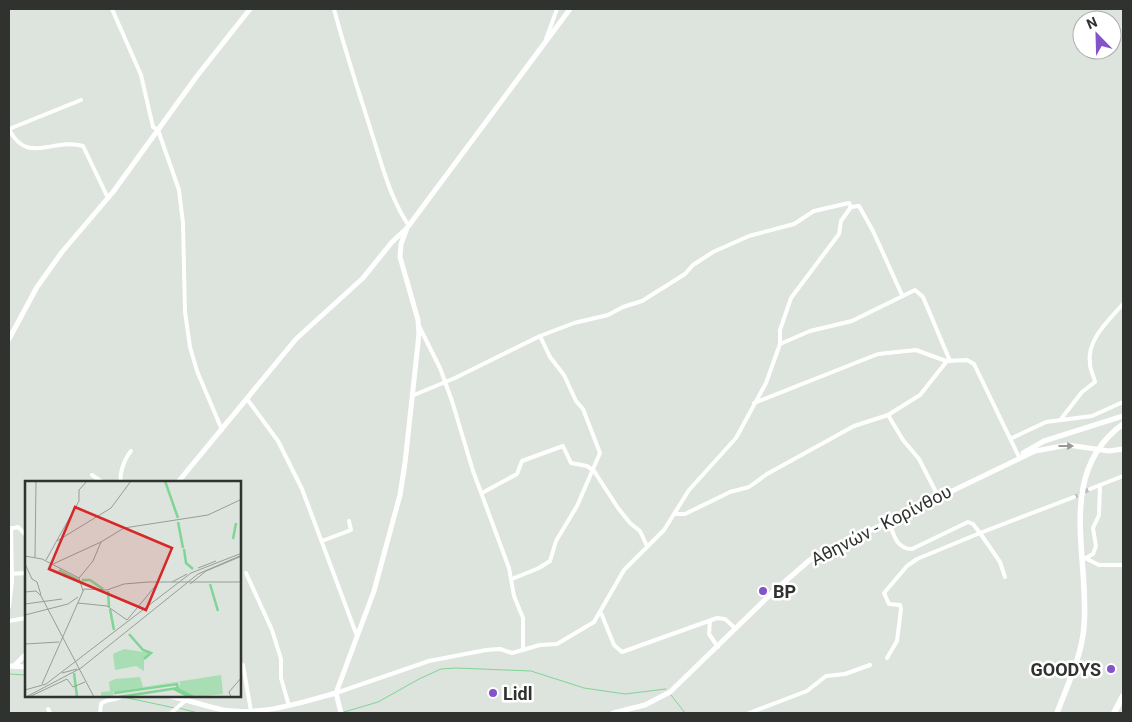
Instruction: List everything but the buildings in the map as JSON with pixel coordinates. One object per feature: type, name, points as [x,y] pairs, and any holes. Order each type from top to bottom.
[{"type":"highway","points":[[1114,713],[1123,696]]},
{"type":"main road","points":[[1057,713],[1083,638],[1085,617],[1084,558],[1079,516],[1083,486],[1093,458],[1108,438],[1123,424]]},
{"type":"street","points":[[112,9],[141,75],[153,127],[158,130],[179,190],[183,223],[185,312],[190,347],[197,371],[222,430]]},
{"type":"street","points":[[9,339],[37,287],[70,242],[108,198],[197,76],[250,9]]},
{"type":"street","points":[[334,9],[343,47],[373,135],[378,160],[408,227],[400,248],[400,257],[419,326],[440,368],[452,400],[512,579],[514,596],[523,618],[524,650]]},
{"type":"street","points":[[546,39],[557,9]]},
{"type":"street","points":[[179,481],[296,339],[363,278],[392,242],[408,227],[570,9]]},
{"type":"street","points":[[81,100],[9,129],[16,142],[22,146],[41,150],[60,145],[83,146],[108,198]]},
{"type":"street","points":[[414,395],[540,336],[608,315],[623,307],[642,301],[685,274],[705,256],[742,239],[794,224],[819,209],[849,203],[851,207]]},
{"type":"street","points":[[174,697],[222,711],[250,711],[289,706],[336,693],[429,661],[490,649],[512,653],[563,641],[590,626],[601,613],[621,575],[664,530],[689,490],[734,441],[764,386],[780,344],[780,330],[791,298],[839,234],[841,221],[851,207],[859,206],[866,218],[902,295]]},
{"type":"street","points":[[780,344],[810,331],[852,321],[914,290],[921,294],[949,361]]},
{"type":"street","points":[[1061,419],[1080,394],[1095,382],[1090,363],[1092,346],[1102,326],[1123,304]]},
{"type":"street","points":[[341,713],[336,693],[374,591],[400,495],[414,395],[419,326]]},
{"type":"street","points":[[512,579],[539,568],[550,561],[557,538],[572,515],[594,471],[600,453],[583,409],[576,401],[564,375],[550,357],[540,336]]},
{"type":"street","points":[[754,404],[878,354],[916,350],[949,361],[967,360],[974,364],[1012,438],[1019,457]]},
{"type":"street","points":[[675,514],[685,514],[730,492],[749,487],[767,474],[854,426],[888,415],[920,395],[949,361]]},
{"type":"street","points":[[247,399],[278,441],[305,496],[357,636]]},
{"type":"street","points":[[1012,438],[1046,422],[1092,416],[1123,402]]},
{"type":"street","points":[[888,415],[900,435],[920,459],[938,496]]},
{"type":"street","name":"Αθηνών - Κορίνθου","points":[[613,713],[645,705],[661,698],[682,682],[811,559],[1019,457],[1044,441],[1123,416]]},
{"type":"street","points":[[482,493],[517,474],[522,461],[562,446],[571,464],[587,466],[594,471],[630,523],[640,531],[647,546]]},
{"type":"street","name":"Αθηνών - Κορίνθου","points":[[1019,457],[1060,446],[1109,451],[1123,449]]},
{"type":"street","points":[[121,481],[125,460],[132,451]]},
{"type":"street","points":[[92,475],[101,481]]},
{"type":"street","points":[[1090,490],[1123,476]]},
{"type":"street","points":[[1084,558],[1093,554],[1096,549],[1093,528],[1099,516],[1100,485]]},
{"type":"street","points":[[887,658],[897,642],[901,613],[900,605],[889,604],[884,593],[888,586],[917,559],[1074,497]]},
{"type":"street","points":[[888,520],[898,543],[908,549],[915,548],[968,522],[973,524],[1000,562],[1005,577]]},
{"type":"street","points":[[322,541],[351,530],[348,521]]},
{"type":"street","points":[[9,607],[10,529],[20,527],[25,534]]},
{"type":"street","points":[[1084,558],[1099,565],[1123,565]]},
{"type":"street","points":[[10,574],[25,573]]},
{"type":"street","points":[[246,573],[272,630],[281,659],[282,678],[289,706]]},
{"type":"street","points":[[601,613],[616,648],[622,652],[722,618],[736,629]]},
{"type":"street","points":[[9,621],[25,618]]},
{"type":"street","points":[[710,621],[709,634],[718,647]]},
{"type":"street","points":[[11,666],[25,655]]},
{"type":"street","points":[[243,665],[250,711]]},
{"type":"street","points":[[749,713],[800,694],[826,676],[845,674],[870,665]]},
{"type":"street","points":[[11,666],[25,667]]},
{"type":"street","points":[[100,713],[100,704],[104,701],[121,697]]},
{"type":"street","points":[[171,713],[186,700]]},
{"type":"waterway","points":[[344,712],[378,702],[441,669],[531,671],[584,688],[625,694],[666,689]]},
{"type":"waterway","points":[[9,674],[25,675]]},
{"type":"waterway","points":[[671,695],[685,713]]},
{"type":"waterway","points":[[123,697],[175,708]]},
{"type":"waterway","points":[[179,708],[198,713]]},
{"type":"tunnel","points":[[1074,497],[1090,489]]},
{"type":"place","name":"BP","points":[[763,591]]},
{"type":"place","name":"GOODYS","points":[[1111,669]]},
{"type":"place","name":"Lidl","points":[[493,693]]}]
